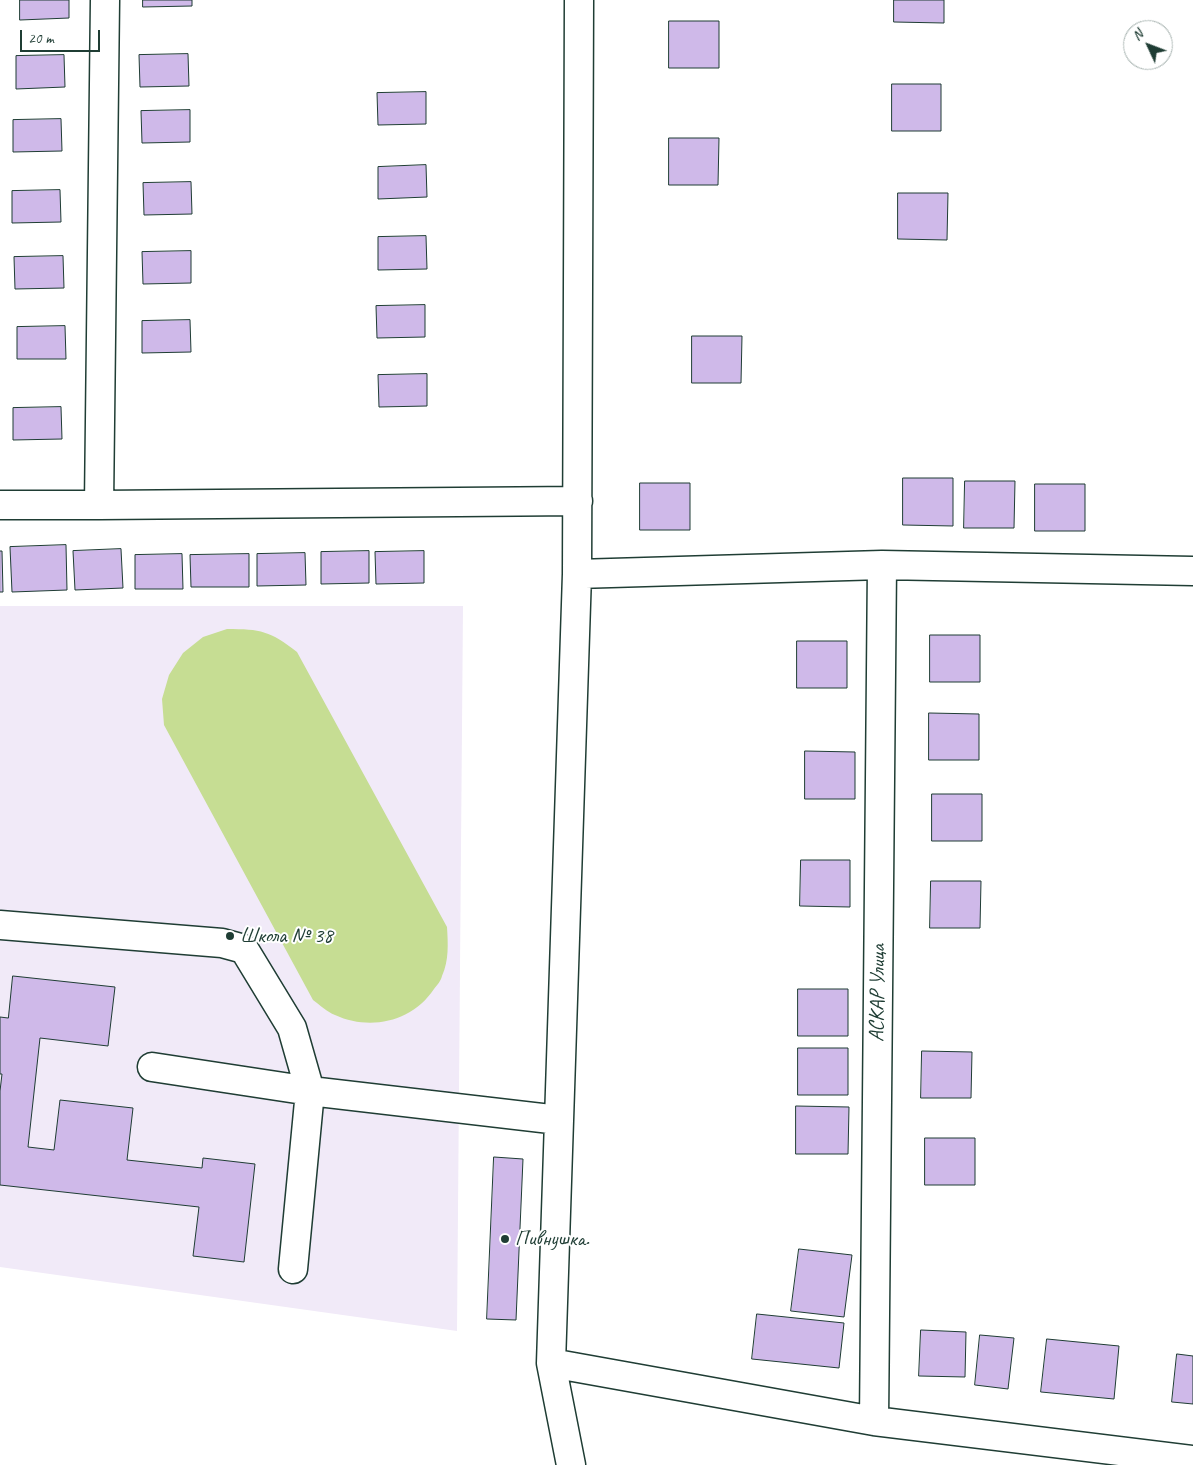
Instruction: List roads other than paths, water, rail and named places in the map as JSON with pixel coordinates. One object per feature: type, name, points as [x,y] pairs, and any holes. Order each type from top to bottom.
[{"type":"street","points":[[99,506],[105,0]]},
{"type":"street","points":[[571,1465],[551,1363],[577,574],[578,0]]},
{"type":"street","points":[[0,504],[99,506],[578,501]]},
{"type":"street","points":[[577,574],[882,566],[1193,571]]},
{"type":"street","name":"АСКАР Улица","points":[[874,1420],[882,566]]},
{"type":"street","points":[[0,925],[222,944],[244,949],[292,1028],[310,1091],[293,1269]]},
{"type":"street","points":[[152,1067],[310,1091],[559,1120]]},
{"type":"street","points":[[551,1363],[874,1420],[1193,1460]]},
{"type":"place","name":"Школа № 38","points":[[230,936]]},
{"type":"place","name":"Пивнушка.","points":[[505,1239]]}]
